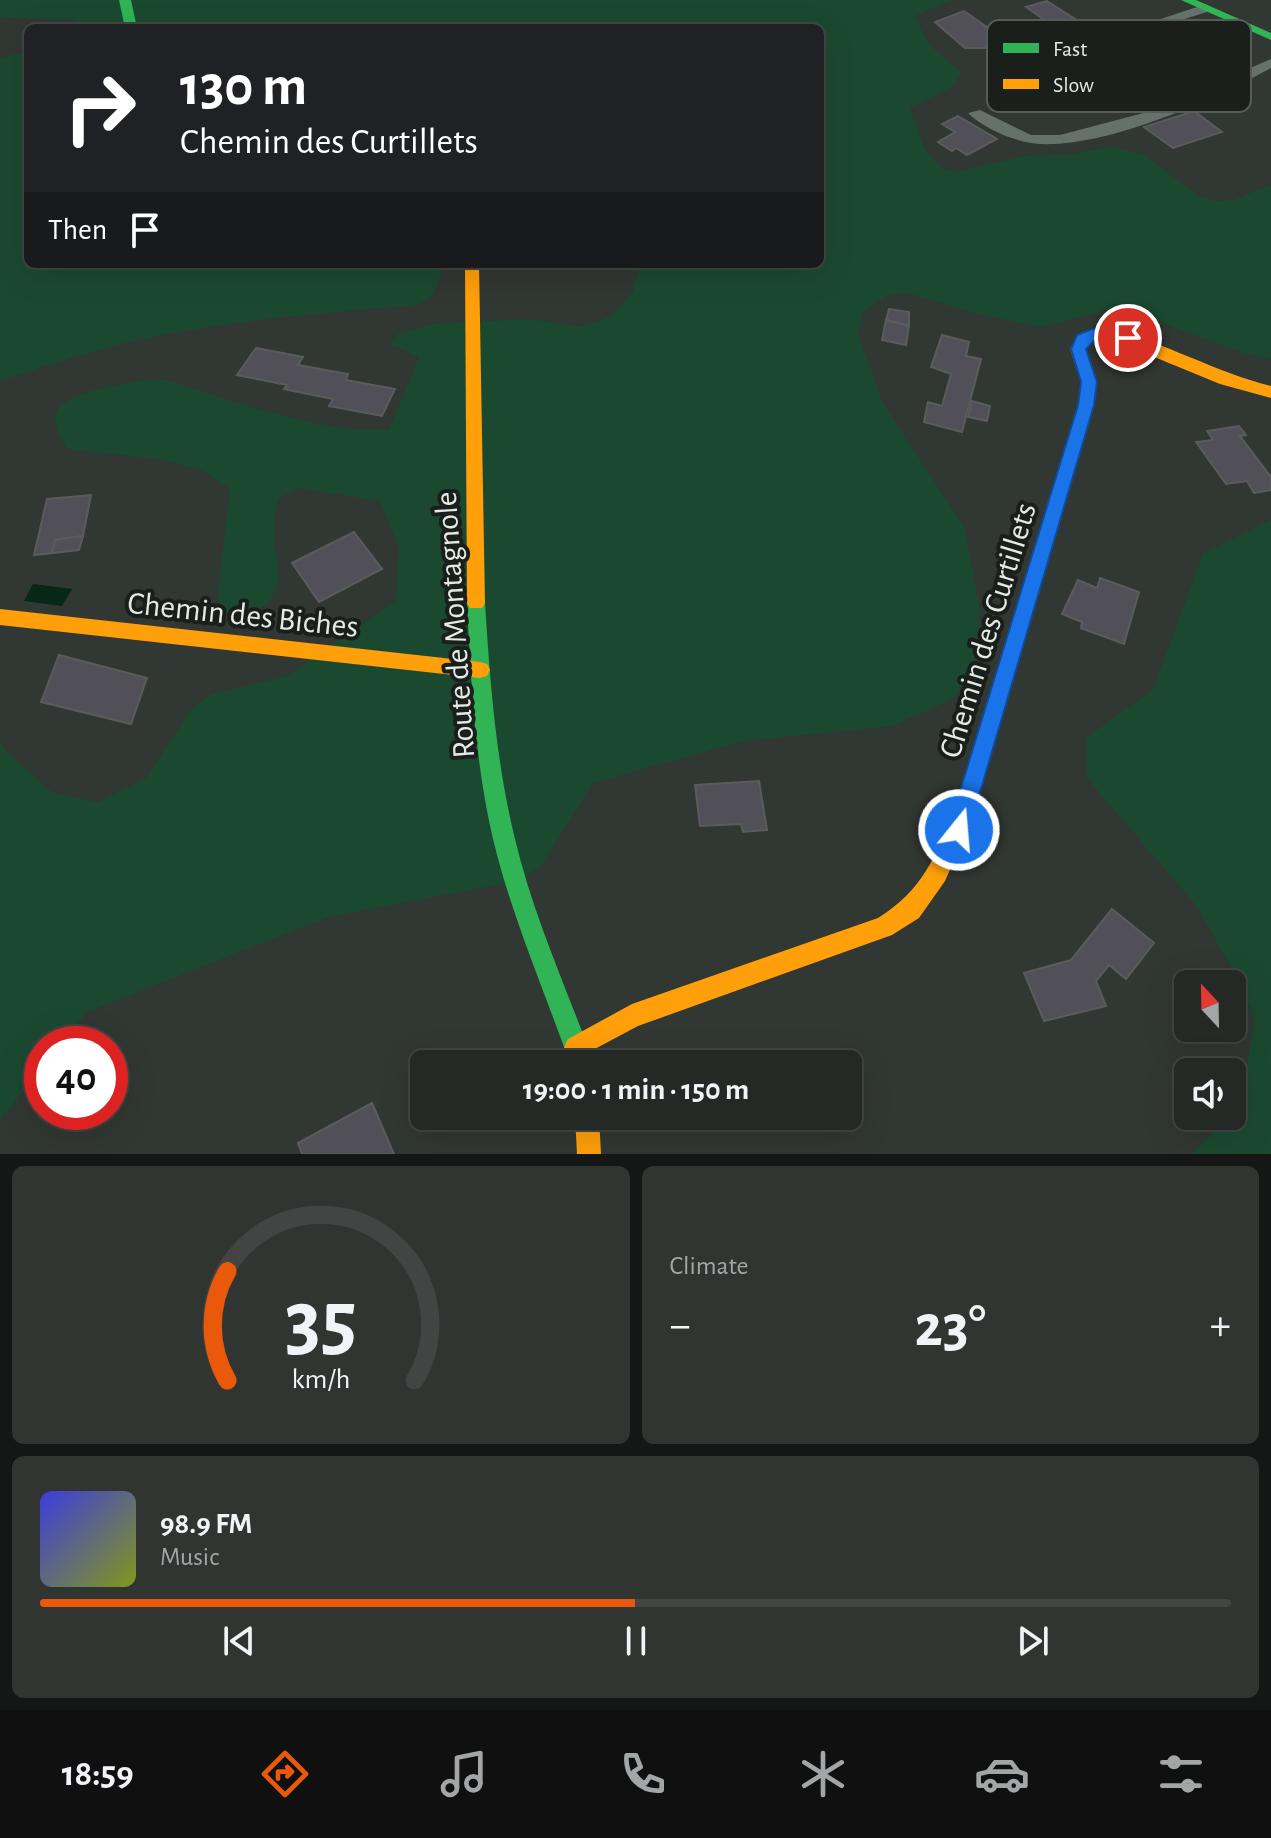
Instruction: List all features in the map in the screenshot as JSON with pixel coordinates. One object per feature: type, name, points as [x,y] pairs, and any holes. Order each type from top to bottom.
[{"type":"street","points":[[125,0],[130,24]]},
{"type":"street","points":[[1187,0],[1233,20]]},
{"type":"street","points":[[1251,28],[1271,37]]},
{"type":"street","name":"Route de Montagnole","points":[[472,268],[480,670],[498,811],[513,869],[576,1050]]},
{"type":"street","name":"Chemin des Curtillets","points":[[585,1050],[632,1016],[884,927],[911,910],[937,874],[959,830],[1086,405],[1089,382],[1078,349],[1083,339],[1108,333],[1128,338],[1226,380],[1271,392]]},
{"type":"street","name":"Chemin des Biches","points":[[0,617],[480,670]]},
{"type":"street","points":[[588,1130],[589,1154]]},
{"type":"lane","points":[[1167,20],[1206,8]]},
{"type":"lane","points":[[1251,73],[1271,63]]},
{"type":"lane","points":[[975,113],[1019,135],[1035,140],[1056,140],[1159,112]]},
{"type":"shaded area","points":[[0,0],[952,0],[915,16],[929,45],[962,73],[952,87],[910,108],[925,150],[941,168],[956,172],[1024,156],[1071,154],[1112,147],[1142,154],[1201,197],[1217,201],[1233,200],[1271,185],[1271,359],[1243,353],[1165,324],[1107,310],[1041,327],[982,315],[908,293],[890,295],[864,310],[858,334],[883,403],[965,529],[980,610],[974,666],[953,699],[892,726],[744,741],[593,783],[541,866],[518,881],[328,917],[87,1012],[76,1026],[24,1026],[24,1090],[0,1120],[0,742],[53,793],[98,802],[146,778],[190,711],[211,694],[285,677],[396,601],[399,547],[380,501],[299,488],[279,498],[274,517],[278,569],[277,584],[271,598],[258,610],[235,621],[221,609],[218,592],[230,489],[204,471],[167,460],[67,449],[56,424],[56,414],[61,406],[87,392],[166,380],[304,421],[389,430],[419,357],[389,344],[399,333],[433,324],[529,319],[583,327],[613,315],[632,293],[639,268],[824,268],[824,24],[78,24],[76,20],[0,17]]},
{"type":"shaded area","points":[[24,52],[24,268],[438,268],[442,273],[432,296],[418,305],[320,313],[158,336],[98,350],[0,381],[0,58]]},
{"type":"shaded area","points":[[1271,520],[1271,1154],[1191,1154],[1215,1130],[1246,1130],[1246,1072],[1254,1019],[1246,997],[1246,970],[1232,970],[1198,908],[1087,778],[1087,737],[1153,690],[1203,554]]},
{"type":"shaded area","points":[[33,584],[72,589],[62,606],[24,601]]},
{"type":"building","points":[[1047,1],[1076,20],[1044,20],[1026,7]]},
{"type":"building","points":[[964,11],[987,27],[987,48],[965,48],[935,22]]},
{"type":"building","points":[[1195,112],[1222,132],[1173,148],[1144,127]]},
{"type":"building","points":[[958,116],[997,139],[967,155],[956,148],[952,151],[938,142],[955,132],[942,124]]},
{"type":"building","points":[[889,309],[909,312],[909,326],[886,320]]},
{"type":"building","points":[[886,320],[909,326],[906,345],[882,340]]},
{"type":"building","points":[[942,335],[969,342],[966,356],[981,359],[962,432],[924,422],[928,402],[942,406],[951,374],[931,367]]},
{"type":"building","points":[[256,348],[303,357],[298,365],[348,374],[346,380],[395,389],[382,416],[329,406],[333,399],[284,389],[287,385],[237,375]]},
{"type":"building","points":[[972,401],[990,406],[987,421],[968,417]]},
{"type":"building","points":[[1239,426],[1246,435],[1240,436],[1271,477],[1271,490],[1254,493],[1247,481],[1226,484],[1196,442],[1213,440],[1207,431]]},
{"type":"building","points":[[91,495],[83,536],[55,540],[52,553],[34,555],[47,499]]},
{"type":"building","points":[[354,532],[382,569],[319,602],[292,563]]},
{"type":"building","points":[[83,536],[79,550],[52,553],[55,540]]},
{"type":"building","points":[[1100,578],[1139,592],[1124,644],[1081,628],[1082,622],[1062,614],[1078,580],[1097,588]]},
{"type":"building","points":[[59,655],[147,678],[131,724],[41,702]]},
{"type":"building","points":[[759,781],[767,830],[743,832],[741,824],[700,826],[695,785]]},
{"type":"building","points":[[1112,909],[1154,943],[1126,979],[1109,965],[1096,981],[1106,1006],[1044,1021],[1024,973],[1071,960]]},
{"type":"building","points":[[372,1103],[394,1154],[302,1154],[298,1143]]},
{"type":"traffic: fast","points":[[125,0],[130,24]]},
{"type":"traffic: fast","points":[[1187,0],[1232,20]]},
{"type":"traffic: fast","points":[[1251,28],[1271,37]]},
{"type":"traffic: fast","points":[[962,820],[1085,410]]},
{"type":"traffic: fast","points":[[476,603],[485,721],[504,839],[519,892],[577,1050]]},
{"type":"traffic: slow","points":[[472,268],[476,603]]},
{"type":"traffic: slow","points":[[1085,410],[1089,382],[1078,349],[1083,339],[1108,333],[1128,338],[1226,380],[1271,392]]},
{"type":"traffic: slow","points":[[0,617],[480,670]]},
{"type":"traffic: slow","points":[[576,1047],[632,1016],[884,927],[911,910],[937,874],[962,820]]},
{"type":"traffic: slow","points":[[588,1130],[589,1154]]},
{"type":"route","points":[[959,830],[1086,405],[1089,382],[1078,349],[1083,339],[1092,335],[1108,333],[1128,338]]}]
